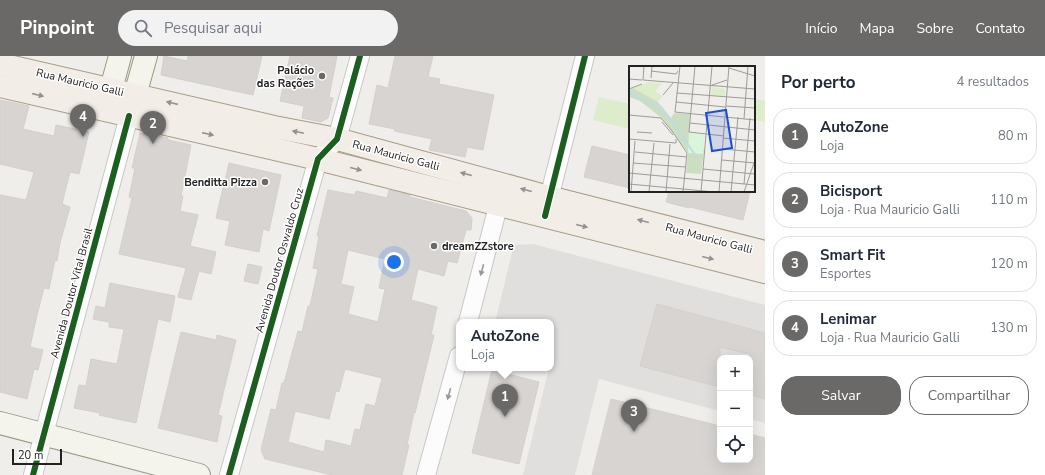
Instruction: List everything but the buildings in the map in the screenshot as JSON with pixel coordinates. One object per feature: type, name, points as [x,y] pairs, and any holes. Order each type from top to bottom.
[{"type":"main road","name":"Rua Mauricio Galli","points":[[0,64],[337,139],[501,195]]},
{"type":"main road","name":"Rua Mauricio Galli","points":[[0,86],[318,159],[501,195],[764,254]]},
{"type":"street","points":[[111,89],[120,56]]},
{"type":"street","points":[[135,95],[146,56]]},
{"type":"street","name":"Avenida Doutor Oswaldo Cruz","points":[[230,475],[318,159],[337,139],[360,56]]},
{"type":"street","points":[[547,206],[585,56]]},
{"type":"street","name":"Avenida Doutor Vital Brasil","points":[[32,475],[129,116]]},
{"type":"street","points":[[469,319],[501,195]]},
{"type":"street","points":[[426,475],[456,367]]},
{"type":"street","points":[[0,423],[199,475]]},
{"type":"green space","points":[[599,97],[629,104],[629,129],[593,120]]},
{"type":"green space","points":[[755,99],[765,101],[765,122],[755,120]]},
{"type":"shaded area","points":[[533,244],[765,305],[765,423],[753,420],[753,355],[717,355],[717,410],[599,379],[575,475],[523,475],[547,371],[554,371],[554,319],[496,319],[514,245]]},
{"type":"cycle path","points":[[229,475],[318,159],[337,139],[360,56]]},
{"type":"cycle path","points":[[545,216],[585,56]]},
{"type":"cycle path","points":[[33,475],[129,116]]},
{"type":"place","name":"Palácio das Rações","points":[[322,76]]},
{"type":"place","name":"Lenimar","points":[[83,137]]},
{"type":"place","name":"Bicisport","points":[[153,144]]},
{"type":"place","name":"Benditta Pizza","points":[[265,182]]},
{"type":"place","name":"dreamZZstore","points":[[434,246]]},
{"type":"place","name":"AutoZone","points":[[505,417]]},
{"type":"place","name":"Smart Fit","points":[[634,432]]}]
